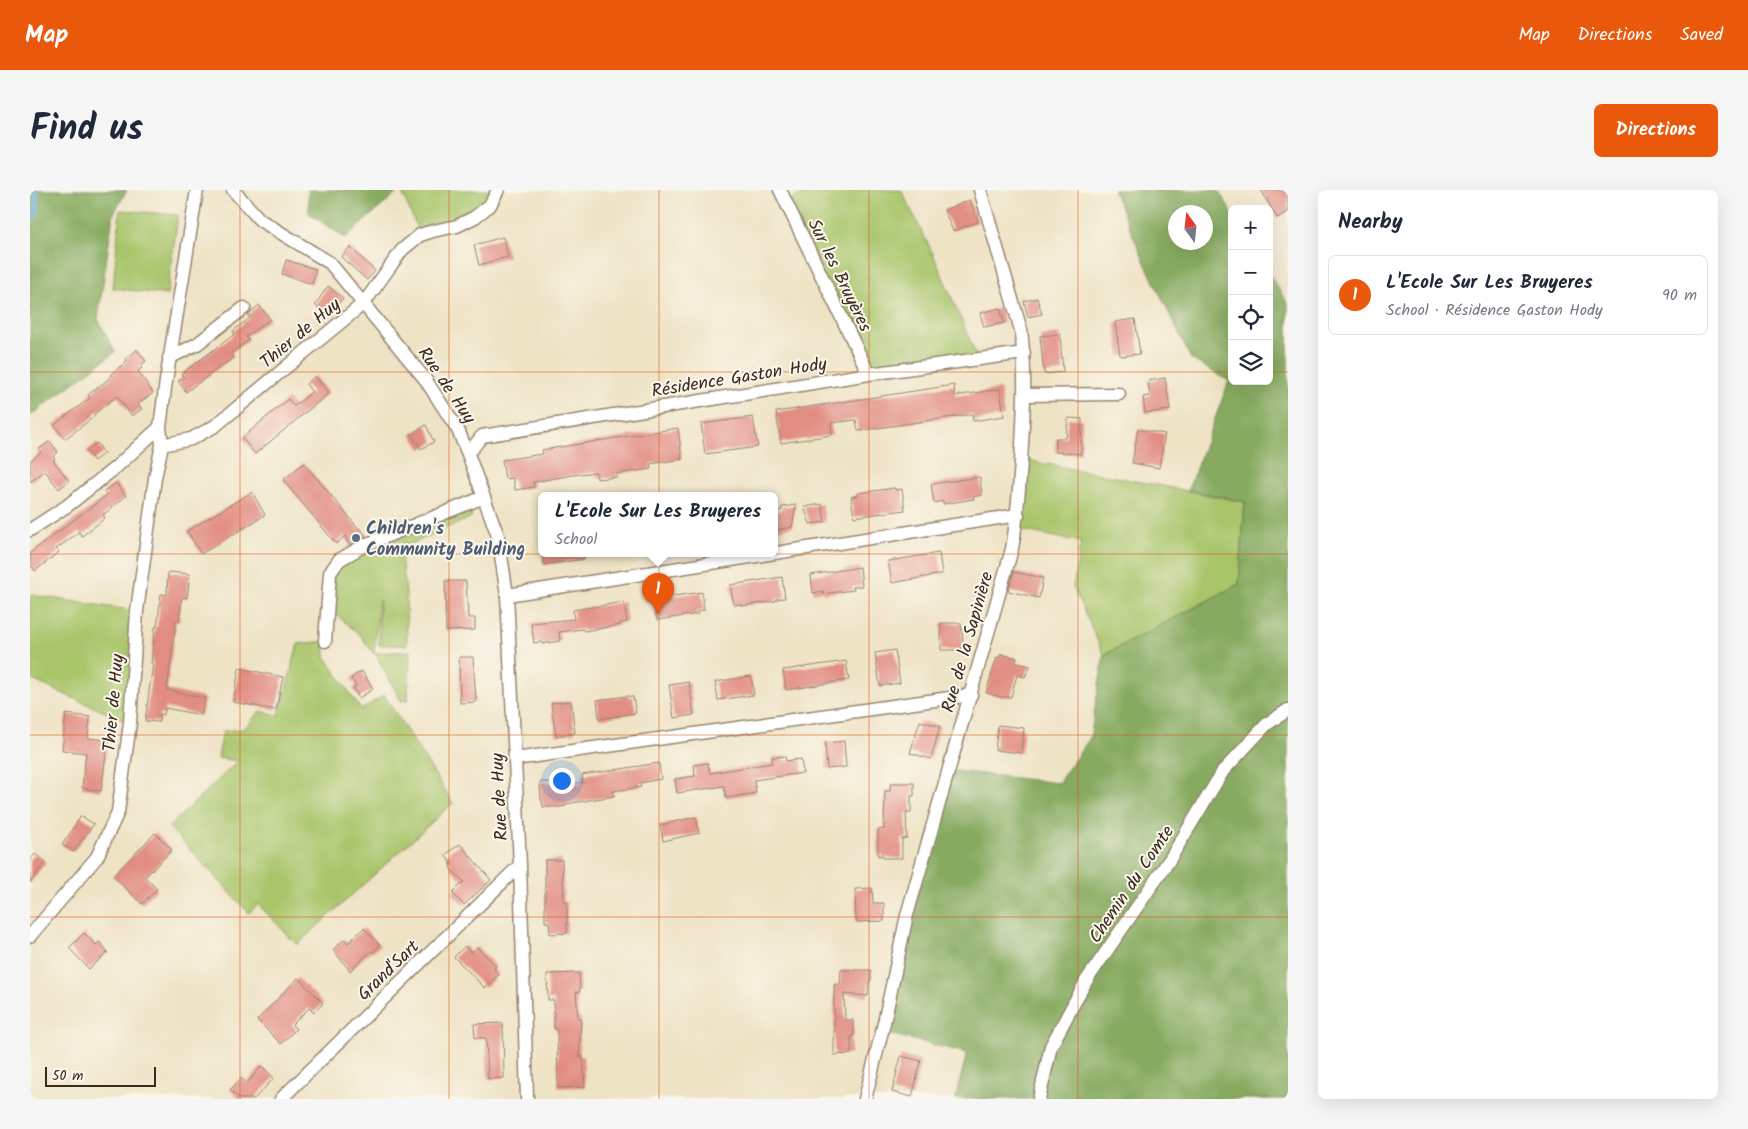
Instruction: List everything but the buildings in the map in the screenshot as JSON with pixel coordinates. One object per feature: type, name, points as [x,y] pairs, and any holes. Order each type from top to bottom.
[{"type":"street","name":"Thier de Huy","points":[[30,936],[97,857],[118,812],[130,723],[138,611],[155,478],[162,445],[160,427],[169,358],[178,316],[197,190]]},
{"type":"street","name":"Thier de Huy","points":[[162,445],[191,439],[215,426],[364,303],[330,263],[260,220],[234,190]]},
{"type":"street","points":[[364,303],[402,250],[420,235],[457,226],[475,217],[490,205],[498,190]]},
{"type":"street","name":"Sur les Bruyères","points":[[780,190],[868,374]]},
{"type":"street","name":"Rue de la Sapinière","points":[[865,1099],[884,1023],[907,914],[1012,549],[1018,515],[1025,395],[1024,353],[1021,330],[980,190]]},
{"type":"street","name":"Rue de Huy","points":[[364,303],[426,379],[454,423],[468,454],[498,536],[507,595],[520,865],[527,1099]]},
{"type":"street","points":[[169,358],[197,344],[244,308]]},
{"type":"street","name":"Résidence Gaston Hody","points":[[468,454],[482,436],[868,374],[1024,353]]},
{"type":"street","points":[[1025,395],[1119,394]]},
{"type":"street","points":[[30,530],[68,506],[115,468],[160,427]]},
{"type":"street","points":[[325,641],[330,573],[339,560],[365,545],[484,497]]},
{"type":"street","points":[[778,553],[1018,515]]},
{"type":"street","points":[[507,595],[750,557]]},
{"type":"street","points":[[515,759],[971,696]]},
{"type":"street","name":"Chemin du Comte","points":[[1038,1099],[1050,1046],[1086,981],[1170,859],[1223,771],[1268,724],[1288,710]]},
{"type":"street","name":"Grand'Sart","points":[[281,1099],[520,865]]},
{"type":"green space","points":[[30,190],[127,190],[113,215],[98,319],[115,352],[30,416]]},
{"type":"green space","points":[[308,190],[400,190],[345,238],[309,213]]},
{"type":"green space","points":[[401,190],[498,190],[490,205],[420,235]]},
{"type":"green space","points":[[811,190],[901,190],[933,254],[978,359],[869,374],[786,202]]},
{"type":"green space","points":[[1113,190],[1218,190],[1228,206],[1228,380],[1191,359]]},
{"type":"green space","points":[[120,210],[178,215],[167,295],[113,288]]},
{"type":"green space","points":[[1273,280],[1288,304],[1288,1099],[955,1099],[967,1053],[881,1032],[949,770],[1058,783],[1090,738],[1104,655],[1239,584],[1245,502],[1188,490],[1228,384],[1273,385]]},
{"type":"green space","points":[[1021,459],[1245,502],[1239,584],[1104,655],[1073,587],[1081,542],[1015,529]]},
{"type":"green space","points":[[466,504],[472,517],[400,549],[406,592],[407,645],[379,645],[379,600],[374,654],[360,635],[327,607],[339,560]]},
{"type":"green space","points":[[30,595],[137,611],[130,723],[30,679]]},
{"type":"green space","points":[[325,641],[325,656],[361,710],[384,695],[453,803],[297,945],[258,904],[249,913],[169,827],[238,761],[218,758],[223,731],[244,729],[260,711],[279,715],[298,644]]},
{"type":"green space","points":[[410,651],[408,700],[401,701],[375,653]]},
{"type":"waterway","points":[[30,217],[37,214],[36,190]]},
{"type":"place","name":"Children's Community Building","points":[[356,538]]},
{"type":"place","name":"L'Ecole Sur Les Bruyeres","points":[[658,614]]}]
